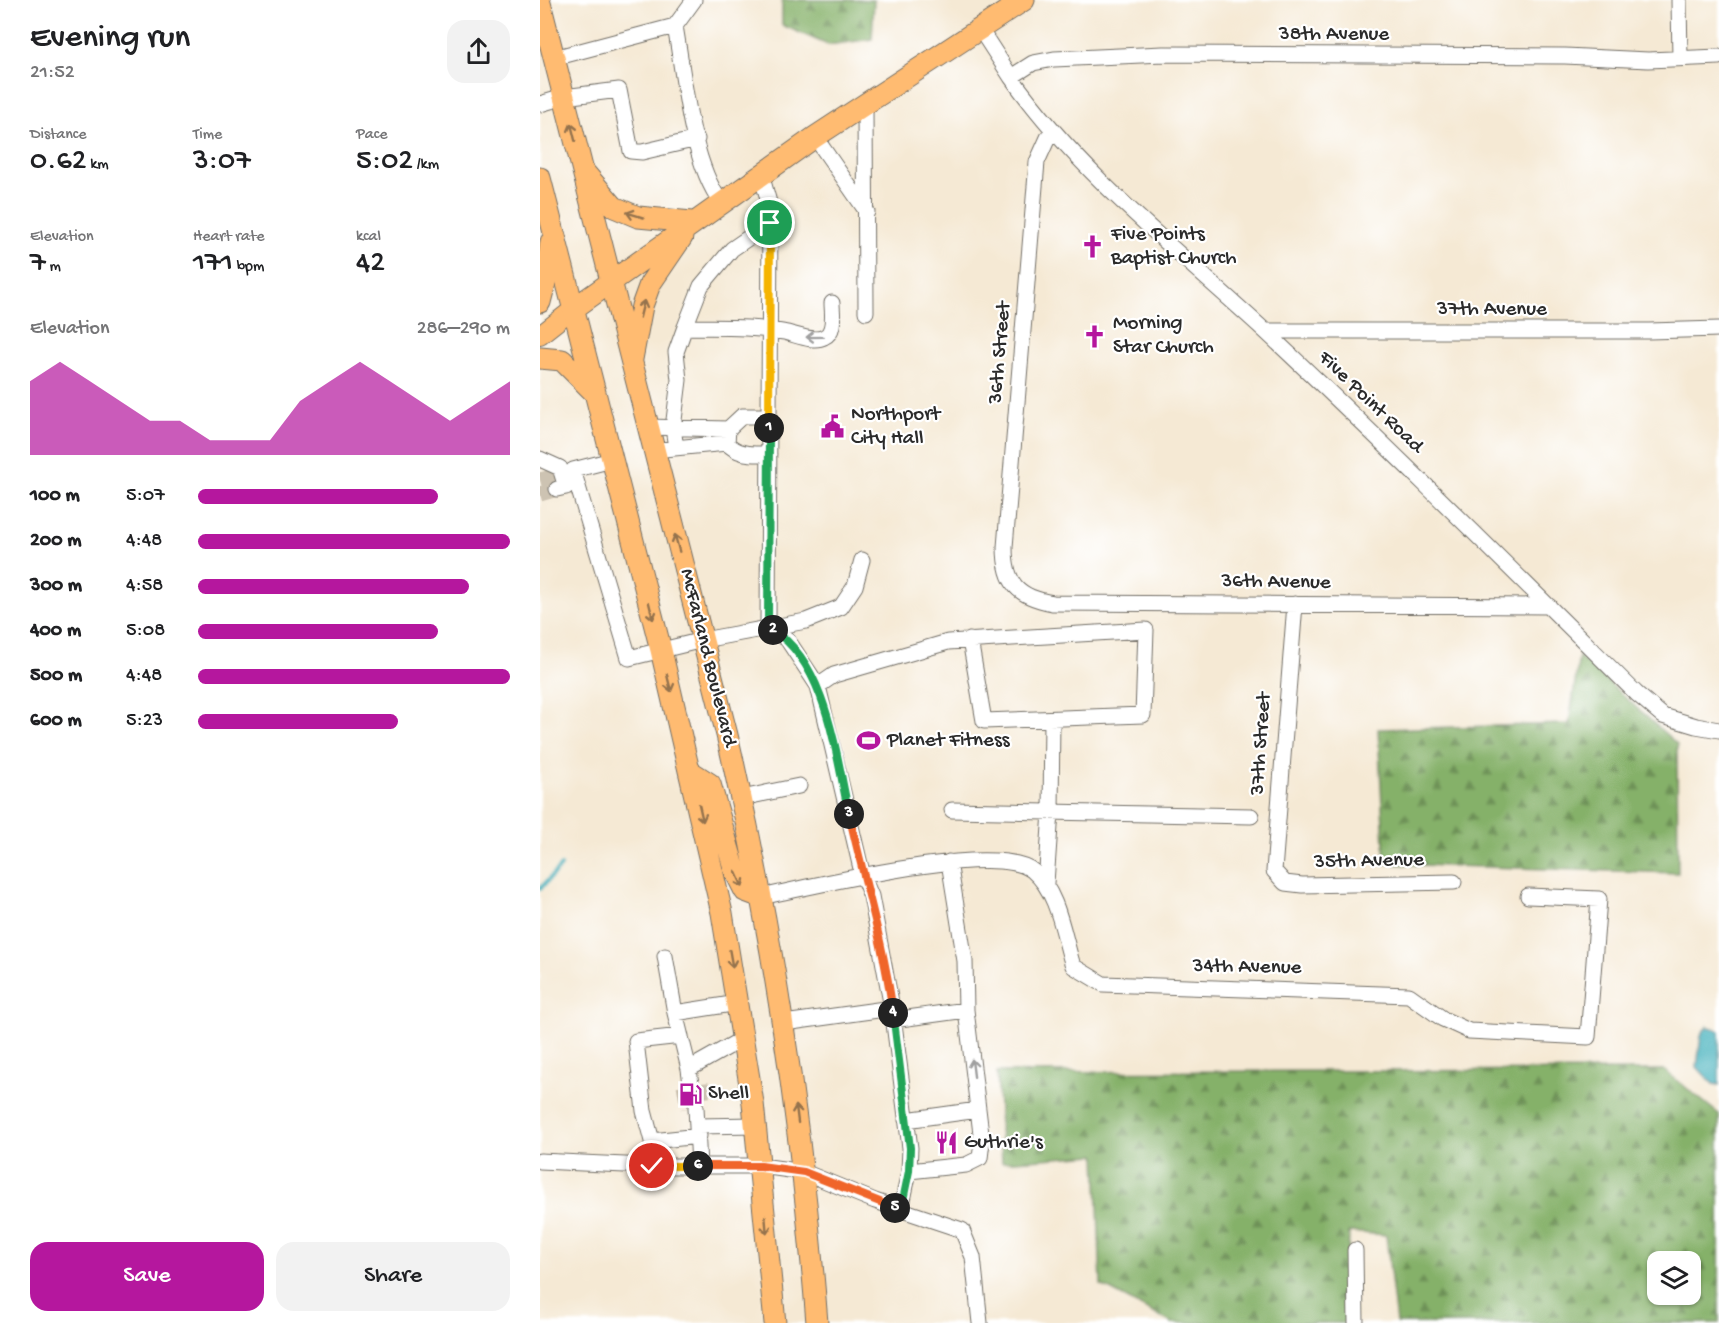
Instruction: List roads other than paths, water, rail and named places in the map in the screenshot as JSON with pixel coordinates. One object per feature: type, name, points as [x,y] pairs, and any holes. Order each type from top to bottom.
[{"type":"highway","points":[[573,309],[692,222],[815,137],[1024,0]]},
{"type":"highway","name":"McFarland Boulevard","points":[[540,1],[741,798],[784,1023],[804,1172],[817,1323]]},
{"type":"highway","points":[[582,168],[614,207],[638,218],[692,222]]},
{"type":"highway","name":"McFarland Boulevard","points":[[540,178],[661,650],[722,913],[744,1038],[756,1125],[775,1323]]},
{"type":"highway","points":[[631,366],[642,306],[650,284],[692,222]]},
{"type":"highway","points":[[540,302],[547,275],[552,226]]},
{"type":"highway","points":[[540,357],[562,360],[596,394]]},
{"type":"highway","points":[[691,772],[710,784],[735,872],[745,891],[761,897]]},
{"type":"main road","points":[[540,335],[573,309]]},
{"type":"street","points":[[554,58],[675,26],[694,0]]},
{"type":"street","points":[[1679,0],[1680,59]]},
{"type":"street","points":[[675,26],[697,139],[711,189],[721,202]]},
{"type":"street","points":[[980,29],[1011,78]]},
{"type":"street","name":"38th Avenue","points":[[1011,78],[1033,63],[1054,59],[1163,54],[1680,59],[1719,57]]},
{"type":"street","name":"Five Point Road","points":[[1011,78],[1051,131],[1106,186],[1265,331],[1448,506],[1637,694],[1663,716],[1696,726],[1719,729]]},
{"type":"street","points":[[540,104],[564,97],[619,90],[631,151],[642,152],[697,139]]},
{"type":"street","points":[[865,105],[866,312]]},
{"type":"street","name":"36th Street","points":[[1009,580],[1005,564],[1005,547],[1037,162],[1051,131]]},
{"type":"street","points":[[815,137],[867,212]]},
{"type":"street","points":[[762,174],[770,206],[768,627]]},
{"type":"street","points":[[676,448],[673,428],[679,380],[676,352],[701,286],[732,249],[770,223]]},
{"type":"street","points":[[685,327],[770,330],[814,339],[824,338],[830,333],[832,325],[832,303]]},
{"type":"street","name":"37th Avenue","points":[[1265,331],[1649,332],[1719,329]]},
{"type":"street","points":[[653,450],[676,448],[728,436],[742,416],[769,416]]},
{"type":"street","points":[[647,427],[673,428],[728,436],[743,454],[769,454]]},
{"type":"street","points":[[540,459],[560,468],[629,658],[703,640],[806,621],[841,607],[855,586],[862,560]]},
{"type":"street","points":[[562,477],[612,459]]},
{"type":"street","name":"36th Avenue","points":[[1009,580],[1022,593],[1037,600],[1053,603],[1549,606]]},
{"type":"street","name":"37th Street","points":[[1285,883],[1274,871],[1274,854],[1295,604]]},
{"type":"street","points":[[768,627],[787,639],[818,686],[863,877],[871,896],[893,1014],[906,1120],[909,1171],[901,1210]]},
{"type":"street","points":[[818,686],[834,675],[948,642],[970,640],[1146,630],[1143,715],[984,721],[970,640]]},
{"type":"street","points":[[1046,883],[1051,812],[1052,719]]},
{"type":"street","points":[[741,798],[799,786]]},
{"type":"street","points":[[952,810],[1251,816]]},
{"type":"street","points":[[909,1171],[966,1165],[980,1158],[982,1142],[966,1010],[965,961],[949,862]]},
{"type":"street","points":[[761,897],[949,862],[1017,862],[1032,869],[1046,883]]},
{"type":"street","name":"35th Avenue","points":[[1285,883],[1336,885],[1454,882]]},
{"type":"street","name":"34th Avenue","points":[[1046,883],[1073,966],[1103,984],[1409,995],[1443,1019],[1469,1031],[1588,1037],[1599,899],[1528,896]]},
{"type":"street","points":[[665,956],[675,1013],[691,1079],[744,1038]]},
{"type":"street","points":[[675,1013],[738,1003]]},
{"type":"street","points":[[784,1023],[966,1010]]},
{"type":"street","points":[[652,1166],[652,1141],[644,1111],[636,1041],[681,1036]]},
{"type":"street","points":[[906,1120],[978,1110]]},
{"type":"street","points":[[652,1141],[697,1117],[756,1125]]},
{"type":"street","points":[[697,1117],[699,1166]]},
{"type":"street","points":[[540,1161],[652,1166],[761,1166],[804,1172],[901,1210],[962,1230],[974,1257],[980,1323]]},
{"type":"street","points":[[1356,1250],[1356,1323]]},
{"type":"water","points":[[1707,1026],[1719,1030],[1719,1085],[1713,1084],[1697,1067],[1701,1035]]},
{"type":"waterway","points":[[540,889],[561,866]]},
{"type":"tunnel","points":[[540,480],[555,476]]},
{"type":"tunnel","points":[[540,494],[557,489]]},
{"type":"tunnel","points":[[701,1083],[703,1106]]},
{"type":"tunnel","points":[[684,1085],[688,1108]]},
{"type":"place","name":"Five Points Baptist Church","points":[[1093,247]]},
{"type":"place","name":"Morning Star Church","points":[[1095,336]]},
{"type":"place","name":"Northport City Hall","points":[[833,427]]},
{"type":"place","name":"Planet Fitness","points":[[869,741]]},
{"type":"place","name":"Shell","points":[[690,1094]]},
{"type":"place","name":"Guthrie's","points":[[946,1143]]}]
